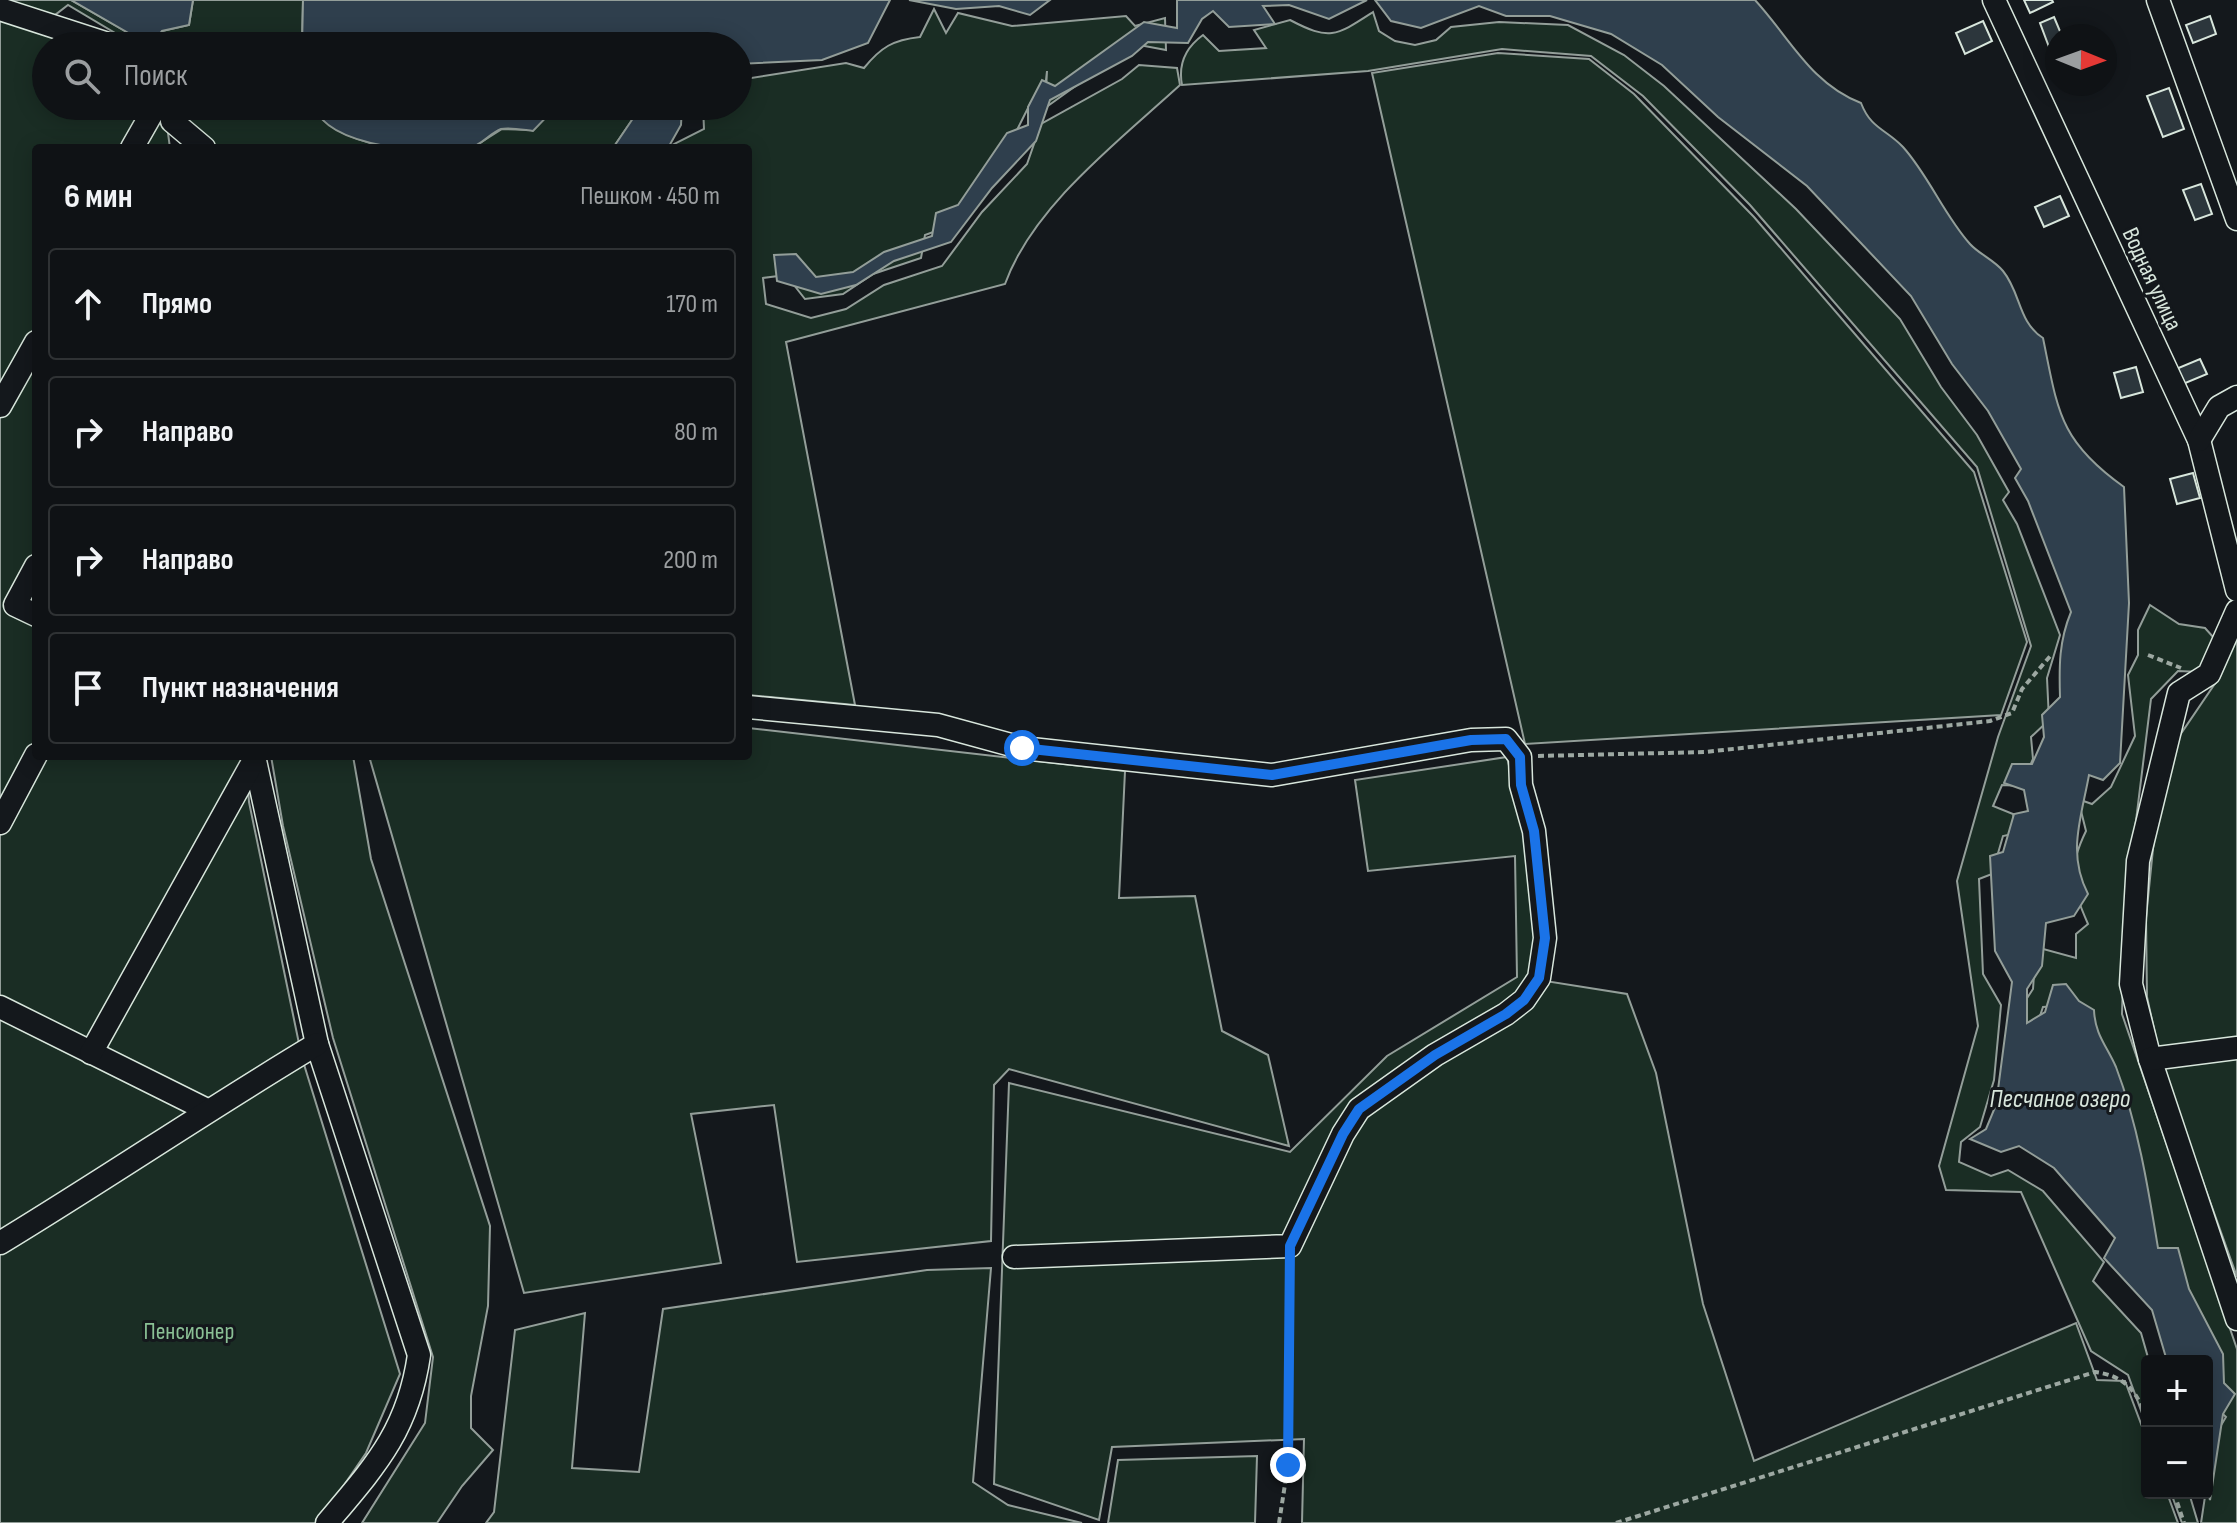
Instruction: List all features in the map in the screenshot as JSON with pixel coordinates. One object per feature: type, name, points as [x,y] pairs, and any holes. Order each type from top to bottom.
[{"type":"street","name":"Водная улица","points":[[1994,0],[2199,440],[2237,590]]},
{"type":"street","points":[[2158,0],[2237,219]]},
{"type":"street","points":[[0,9],[71,32]]},
{"type":"street","points":[[134,144],[148,120]]},
{"type":"street","points":[[172,120],[183,139]]},
{"type":"street","points":[[0,406],[32,349]]},
{"type":"street","points":[[2199,440],[2219,407],[2237,397]]},
{"type":"street","points":[[32,573],[15,605],[32,613]]},
{"type":"street","points":[[2237,611],[2209,674],[2179,693],[2138,861],[2131,984],[2150,1059],[2237,1319]]},
{"type":"street","points":[[752,707],[938,725],[1022,748],[1272,775],[1471,740],[1506,739],[1520,757],[1521,785],[1534,831],[1545,938],[1539,978],[1524,1000],[1506,1014],[1435,1055],[1359,1109],[1343,1134],[1290,1246],[1014,1257]]},
{"type":"street","points":[[0,823],[33,760]]},
{"type":"street","points":[[91,1053],[253,760]]},
{"type":"street","points":[[254,760],[317,1044],[419,1355],[413,1395],[396,1435],[327,1523]]},
{"type":"street","points":[[0,1007],[207,1110]]},
{"type":"street","points":[[0,1243],[112,1175],[207,1110],[317,1044]]},
{"type":"street","points":[[2150,1059],[2237,1048]]},
{"type":"path","points":[[1520,757],[1705,752],[1990,721],[2012,713],[2022,689],[2052,654]]},
{"type":"path","points":[[2148,655],[2168,665],[2209,674]]},
{"type":"path","points":[[1279,1523],[1288,1465],[1290,1246]]},
{"type":"path","points":[[1616,1523],[2095,1372],[2113,1374],[2136,1392],[2141,1404]]},
{"type":"path","points":[[2176,1499],[2184,1523]]},
{"type":"green space","points":[[5,0],[71,0],[127,32],[113,32],[68,5],[51,18]]},
{"type":"green space","points":[[193,0],[303,0],[302,32],[161,32],[189,25]]},
{"type":"green space","name":"Пенсионер","points":[[0,6],[55,32],[32,32],[32,120],[166,120],[169,144],[32,144],[32,760],[246,760],[249,802],[302,1058],[400,1374],[366,1453],[318,1523],[0,1523]]},
{"type":"green space","points":[[934,9],[946,33],[958,13],[1012,26],[1126,16],[1135,26],[1165,18],[1166,50],[1134,44],[1045,108],[1047,71],[1043,107],[1031,102],[1017,130],[947,227],[925,235],[921,258],[873,274],[843,294],[805,299],[786,275],[763,278],[766,304],[811,318],[846,309],[884,285],[942,266],[982,212],[1027,164],[1041,124],[1122,79],[1139,65],[1177,68],[1180,85],[1080,176],[1057,201],[1018,255],[1005,284],[786,342],[855,705],[752,695],[752,144],[674,144],[704,129],[704,120],[752,120],[752,78],[846,63],[864,68],[888,46],[920,37]]},
{"type":"green space","points":[[1373,12],[1379,31],[1395,41],[1415,45],[1436,40],[1451,27],[1499,22],[1568,25],[1624,55],[1664,86],[1796,209],[1900,319],[1941,387],[1977,435],[2009,492],[2003,500],[2017,524],[2060,635],[2047,678],[2049,720],[2031,737],[2033,759],[2021,786],[2002,785],[1993,806],[2013,814],[2017,833],[2003,836],[1992,874],[1979,879],[1983,974],[2001,1005],[1994,1080],[1980,1127],[1961,1142],[1959,1162],[1991,1176],[2008,1170],[2043,1191],[2104,1262],[2093,1281],[2141,1333],[2147,1355],[2141,1355],[2141,1411],[2128,1375],[2091,1351],[2021,1192],[1946,1190],[1939,1166],[1978,1026],[1957,881],[1998,737],[2031,646],[1977,467],[1750,205],[1643,96],[1591,56],[1502,49],[1368,71],[1182,85],[1184,57],[1203,35],[1219,51],[1266,48],[1254,30],[1290,20],[1324,33],[1341,31]]},
{"type":"green space","points":[[1498,53],[1589,59],[1634,94],[1754,217],[1974,472],[2027,642],[2001,715],[1525,744],[1372,73]]},
{"type":"green space","points":[[324,120],[356,138],[375,144],[187,144],[188,121]]},
{"type":"green space","points":[[543,120],[632,120],[616,144],[478,144],[502,129],[533,130]]},
{"type":"green space","points":[[2150,605],[2179,624],[2205,628],[2214,638],[2201,672],[2178,671],[2151,699],[2125,910],[2122,1014],[2237,1349],[2237,1523],[2201,1523],[2205,1499],[2213,1499],[2214,1437],[2226,1417],[2214,1406],[2213,1355],[2203,1355],[2149,1270],[2057,1006],[2043,1007],[2034,1034],[2018,1012],[2033,989],[2036,947],[2076,958],[2076,934],[2088,924],[2074,878],[2076,856],[2086,831],[2078,799],[2092,804],[2111,787],[2135,736],[2128,675],[2138,655],[2138,630]]},
{"type":"green space","points":[[2237,633],[2237,1277],[2163,1070],[2147,997],[2146,918],[2154,839],[2174,744],[2216,682]]},
{"type":"green space","points":[[752,728],[1125,771],[1119,898],[1195,896],[1222,1031],[1268,1055],[1289,1146],[1009,1069],[994,1085],[991,1241],[797,1262],[774,1105],[691,1114],[721,1263],[524,1293],[370,760],[752,760]]},
{"type":"green space","points":[[1507,757],[1523,827],[1545,981],[1627,994],[1656,1073],[1703,1304],[1754,1461],[2076,1323],[2097,1380],[2125,1381],[2141,1424],[2141,1499],[2169,1499],[2178,1523],[1302,1523],[1304,1439],[1112,1447],[1099,1520],[994,1484],[1009,1083],[1290,1152],[1387,1056],[1517,977],[1515,856],[1368,871],[1355,780]]},
{"type":"green space","points":[[272,760],[354,760],[371,859],[490,1226],[488,1306],[471,1396],[471,1428],[493,1450],[462,1486],[437,1523],[362,1523],[425,1423],[433,1357],[333,1038],[283,826]]},
{"type":"green space","points":[[991,1268],[973,1482],[1008,1505],[1082,1523],[486,1523],[494,1512],[515,1330],[585,1313],[572,1468],[639,1472],[663,1309],[927,1270]]},
{"type":"green space","points":[[1257,1456],[1255,1523],[1108,1523],[1118,1460]]},
{"type":"green space","points":[[2173,1499],[2191,1499],[2198,1523],[2182,1523]]},
{"type":"water","points":[[71,0],[193,0],[189,25],[161,32],[127,32]]},
{"type":"water","points":[[303,0],[890,0],[868,43],[822,60],[752,63],[752,32],[302,32]]},
{"type":"water","points":[[909,0],[1050,0],[1030,15],[999,6],[956,9]]},
{"type":"water","points":[[1177,0],[1367,0],[1329,19],[1289,5],[1263,6],[1275,24],[1229,27],[1213,11],[1202,19],[1188,43],[1148,42],[1132,56],[1050,100],[1036,141],[992,188],[951,242],[894,261],[856,285],[821,294],[777,281],[774,255],[796,254],[816,277],[853,272],[884,252],[932,236],[936,213],[958,205],[1007,133],[1028,125],[1028,107],[1042,80],[1055,86],[1144,22],[1177,28]]},
{"type":"water","name":"Песчаное озеро","points":[[1375,0],[1755,0],[1815,72],[1844,95],[1861,103],[1874,124],[1903,147],[1961,233],[1974,248],[2003,271],[2024,316],[2043,338],[2065,423],[2086,455],[2124,487],[2129,603],[2120,763],[2103,780],[2089,775],[2077,850],[2078,864],[2088,894],[2074,916],[2046,923],[2042,966],[2027,989],[2027,1023],[2045,1012],[2053,985],[2066,984],[2079,1001],[2094,1010],[2099,1033],[2124,1089],[2146,1179],[2158,1248],[2178,1248],[2189,1289],[2223,1354],[2224,1383],[2235,1394],[2223,1414],[2213,1480],[2213,1355],[2165,1355],[2152,1310],[2104,1258],[2115,1238],[2054,1168],[2019,1146],[2001,1152],[1970,1139],[1986,1129],[1996,1105],[2012,982],[1995,951],[1990,856],[2003,852],[2014,814],[2028,811],[2024,790],[2004,783],[2012,764],[2032,764],[2044,737],[2042,715],[2060,697],[2061,654],[2071,612],[2028,501],[2015,478],[2021,469],[1988,411],[1952,364],[1911,296],[1807,186],[1718,117],[1662,65],[1611,34],[1550,16],[1506,16],[1479,6],[1421,28],[1391,21]]},
{"type":"water","points":[[323,120],[543,120],[533,131],[501,129],[478,144],[378,144],[339,132]]},
{"type":"water","points":[[632,120],[681,120],[670,144],[616,144]]},
{"type":"building","points":[[2024,0],[2052,0],[2053,2],[2030,13]]},
{"type":"building","points":[[2210,16],[2216,34],[2193,43],[2186,25]]},
{"type":"building","points":[[2054,17],[2057,24],[2045,24],[2045,36],[2040,23]]},
{"type":"building","points":[[1983,21],[1992,41],[1965,54],[1956,33]]},
{"type":"building","points":[[2169,88],[2184,129],[2163,137],[2147,96]]},
{"type":"building","points":[[2201,184],[2212,214],[2195,220],[2183,190]]},
{"type":"building","points":[[2060,196],[2069,216],[2044,227],[2035,207]]},
{"type":"building","points":[[2200,359],[2207,374],[2183,384],[2176,369]]},
{"type":"building","points":[[2136,367],[2143,392],[2121,398],[2114,373]]},
{"type":"building","points":[[2193,473],[2200,498],[2177,504],[2170,479]]},
{"type":"route","points":[[1022,748],[1272,775],[1471,740],[1506,739],[1520,757],[1521,785],[1534,831],[1545,938],[1539,978],[1524,1000],[1506,1014],[1435,1055],[1359,1109],[1343,1134],[1290,1246],[1288,1465]]}]
